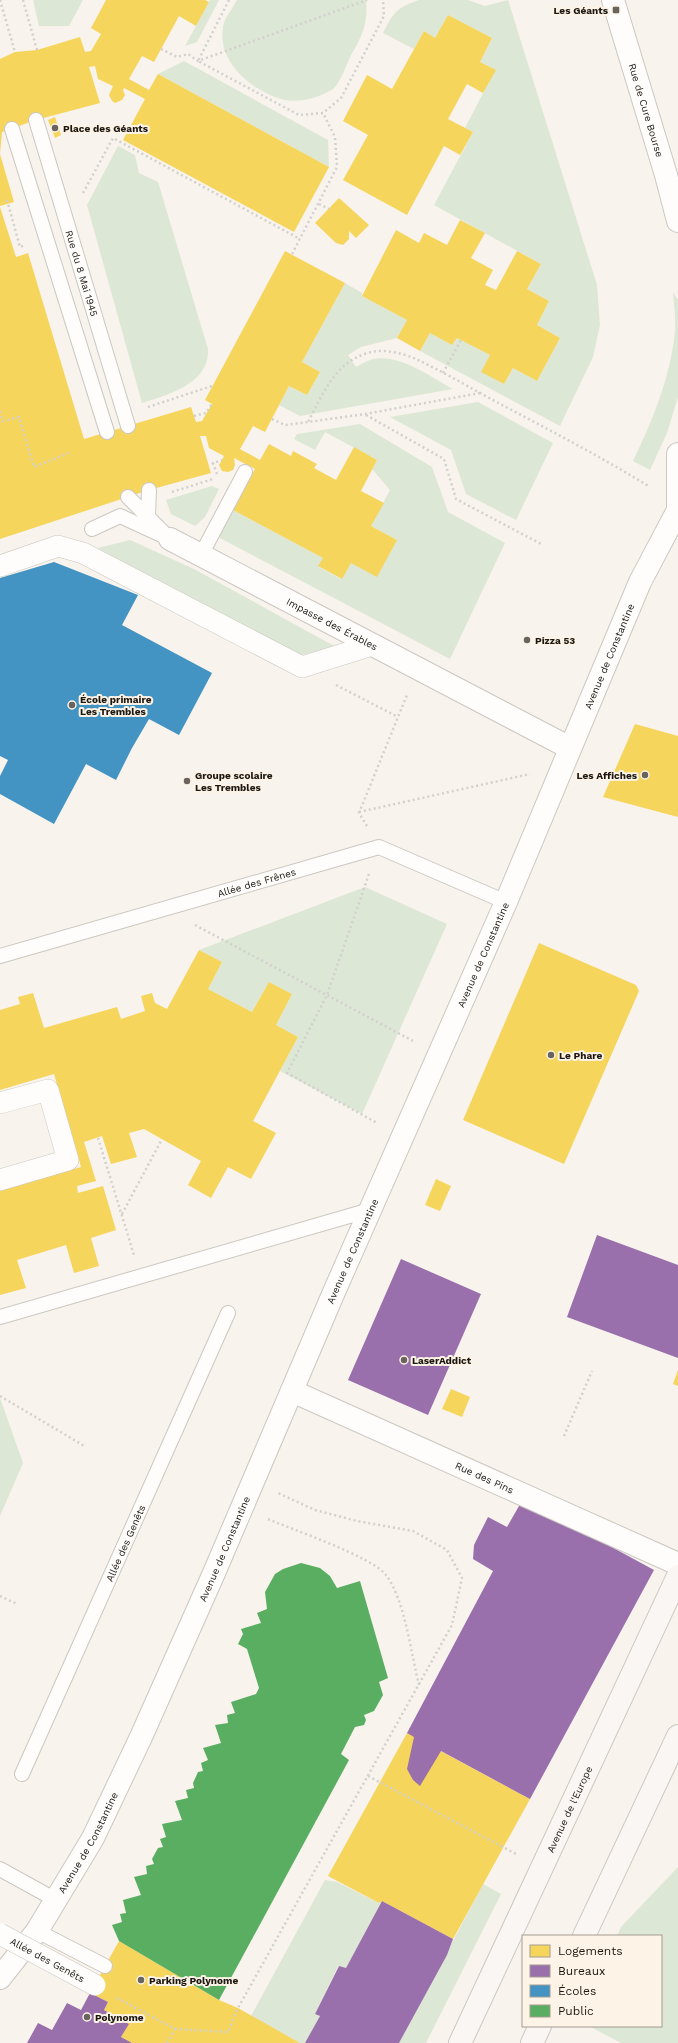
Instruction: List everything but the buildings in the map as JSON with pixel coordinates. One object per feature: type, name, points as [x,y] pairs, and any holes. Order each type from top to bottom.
[{"type":"main road","name":"Avenue de l'Europe","points":[[460,2043],[678,1576]]},
{"type":"main road","points":[[584,1935],[678,1736]]},
{"type":"main road","points":[[532,2043],[540,2027]]},
{"type":"street","name":"Rue de Cure Bourse","points":[[613,0],[672,178],[678,221]]},
{"type":"street","points":[[678,454],[678,510]]},
{"type":"street","name":"Avenue de Constantine","points":[[0,1978],[37,1931],[93,1838],[106,1812],[211,1580],[370,1210],[440,1055],[506,902],[640,582],[678,510]]},
{"type":"street","name":"Impasse des Érables","points":[[170,539],[418,669],[566,757]]},
{"type":"street","points":[[0,566],[58,546],[83,553],[302,667],[372,645]]},
{"type":"street","points":[[0,1103],[48,1090],[68,1160],[0,1180]]},
{"type":"street","name":"Rue des Pins","points":[[292,1392],[678,1564]]},
{"type":"street","name":"Allée des Genêts","points":[[0,1934],[95,1986]]},
{"type":"lane","name":"Rue du 8 Mai 1945","points":[[36,120],[128,426]]},
{"type":"lane","points":[[12,129],[107,432]]},
{"type":"lane","points":[[201,555],[244,472]]},
{"type":"lane","points":[[148,516],[149,490]]},
{"type":"lane","points":[[128,497],[170,539]]},
{"type":"lane","name":"Impasse des Érables","points":[[92,529],[120,516],[170,539]]},
{"type":"lane","points":[[379,847],[506,902]]},
{"type":"lane","name":"Allée des Frênes","points":[[0,956],[379,847]]},
{"type":"lane","points":[[0,1317],[370,1210]]},
{"type":"lane","name":"Allée des Genêts","points":[[22,1774],[228,1313]]},
{"type":"lane","points":[[0,1869],[56,1900]]},
{"type":"lane","points":[[37,1931],[105,1966]]},
{"type":"path","points":[[0,0],[15,52]]},
{"type":"path","points":[[23,0],[37,50]]},
{"type":"path","points":[[198,60],[230,0]]},
{"type":"path","points":[[198,60],[367,0]]},
{"type":"path","points":[[161,49],[177,57],[188,54],[299,115],[323,113],[341,98],[384,16],[383,0]]},
{"type":"path","points":[[292,254],[338,167],[334,137],[323,113]]},
{"type":"path","points":[[113,138],[300,239]]},
{"type":"path","points":[[6,197],[20,247]]},
{"type":"path","points":[[318,204],[329,209]]},
{"type":"path","points":[[443,373],[461,340]]},
{"type":"path","points":[[308,422],[331,379],[349,360],[369,352],[390,351],[417,360],[443,373],[636,479],[650,487],[678,510]]},
{"type":"path","points":[[147,407],[212,386]]},
{"type":"path","points":[[272,419],[285,424],[308,422],[365,414],[480,393]]},
{"type":"path","points":[[194,416],[206,413],[212,404]]},
{"type":"path","points":[[0,411],[2,422],[19,417],[34,467],[70,453]]},
{"type":"path","points":[[365,414],[444,459],[456,499],[543,545]]},
{"type":"path","points":[[196,484],[218,477],[213,463],[222,460]]},
{"type":"path","points":[[302,667],[398,717]]},
{"type":"path","points":[[359,813],[418,669]]},
{"type":"path","points":[[359,813],[566,757]]},
{"type":"path","points":[[359,813],[379,847],[327,995],[287,1073],[403,1137]]},
{"type":"path","points":[[165,908],[440,1055]]},
{"type":"path","points":[[98,1138],[141,1276]]},
{"type":"path","points":[[122,1214],[162,1139]]},
{"type":"path","points":[[564,1436],[592,1371]]},
{"type":"path","points":[[0,1396],[86,1447]]},
{"type":"path","points":[[95,1986],[175,2029],[228,2032],[238,2008],[452,1625],[462,1578],[447,1550],[413,1530],[357,1521],[315,1510],[252,1482]]},
{"type":"path","points":[[296,1532],[367,1560],[385,1575],[400,1605],[419,1686]]},
{"type":"path","points":[[0,1596],[18,1604]]},
{"type":"path","points":[[368,1776],[542,1867]]},
{"type":"path","points":[[167,2043],[175,2029]]},
{"type":"green space","points":[[33,0],[83,0],[69,26],[39,26]]},
{"type":"green space","points":[[210,0],[219,0],[197,42],[185,46]]},
{"type":"green space","points":[[237,0],[366,0],[366,16],[363,30],[343,74],[335,87],[327,92],[308,99],[294,101],[287,100],[270,95],[258,89],[238,73],[225,52],[223,40],[224,24]]},
{"type":"green space","points":[[419,0],[468,0],[485,6],[508,0],[597,285],[600,325],[593,357],[560,426],[420,351],[430,333],[452,345],[457,338],[490,355],[482,372],[504,384],[513,368],[537,381],[560,338],[537,325],[549,301],[527,289],[541,264],[434,205],[473,132],[465,128],[495,70],[480,62],[492,38],[448,15],[435,38],[424,31],[414,49],[383,33],[393,15],[400,8]]},
{"type":"green space","points":[[184,61],[328,140],[329,167],[158,74]]},
{"type":"green space","points":[[118,146],[135,155],[139,173],[158,182],[208,349],[207,361],[202,371],[195,379],[186,386],[164,396],[142,403],[87,205]]},
{"type":"green space","points":[[345,283],[362,293],[362,296],[407,320],[397,338],[361,347],[348,355],[356,367],[370,360],[380,358],[391,359],[402,362],[424,372],[453,389],[300,416],[279,405],[289,386],[307,395],[320,372],[302,362]]},
{"type":"green space","points":[[673,292],[678,300],[678,397],[667,433],[650,470],[633,461],[654,414],[669,366],[675,332]]},
{"type":"green space","points":[[478,402],[553,443],[516,520],[466,494],[451,450],[390,417]]},
{"type":"green space","points":[[360,424],[432,467],[448,512],[505,543],[450,659],[218,537],[233,510],[323,558],[319,567],[341,579],[351,563],[397,540],[371,526],[390,490],[372,469],[377,460],[325,432],[315,450],[294,439],[297,434]]},
{"type":"green space","points":[[212,486],[219,489],[205,517],[195,526],[171,514],[166,500]]},
{"type":"green space","points":[[130,540],[194,569],[336,647],[296,656],[98,548]]},
{"type":"green space","points":[[365,887],[447,924],[362,1114],[280,1071],[298,1037],[276,1025],[292,994],[269,982],[252,1012],[208,989],[222,962],[199,950]]},
{"type":"green space","points":[[0,1398],[23,1463],[0,1516]]},
{"type":"green space","points":[[678,1867],[678,2043],[621,2043],[591,2027],[662,2027],[662,1935],[617,1935],[621,1927]]},
{"type":"green space","points":[[325,1880],[337,1882],[379,1903],[382,1901],[346,1968],[338,1966],[315,2014],[320,2016],[306,2043],[300,2043],[251,2016]]},
{"type":"green space","points":[[483,1884],[501,1894],[426,2043],[399,2043]]},
{"type":"place","name":"Les Géants","points":[[616,10]]},
{"type":"place","name":"Place des Géants","points":[[55,128]]},
{"type":"place","name":"Pizza 53","points":[[527,640]]},
{"type":"place","name":"École primaire Les Trembles","points":[[72,705]]},
{"type":"place","name":"Les Affiches","points":[[645,775]]},
{"type":"place","name":"Groupe scolaire Les Trembles","points":[[187,781]]},
{"type":"place","name":"Le Phare","points":[[551,1055]]},
{"type":"place","name":"LaserAddict","points":[[404,1360]]},
{"type":"place","name":"Parking Polynome","points":[[141,1980]]},
{"type":"place","name":"Polynome","points":[[87,2017]]}]
